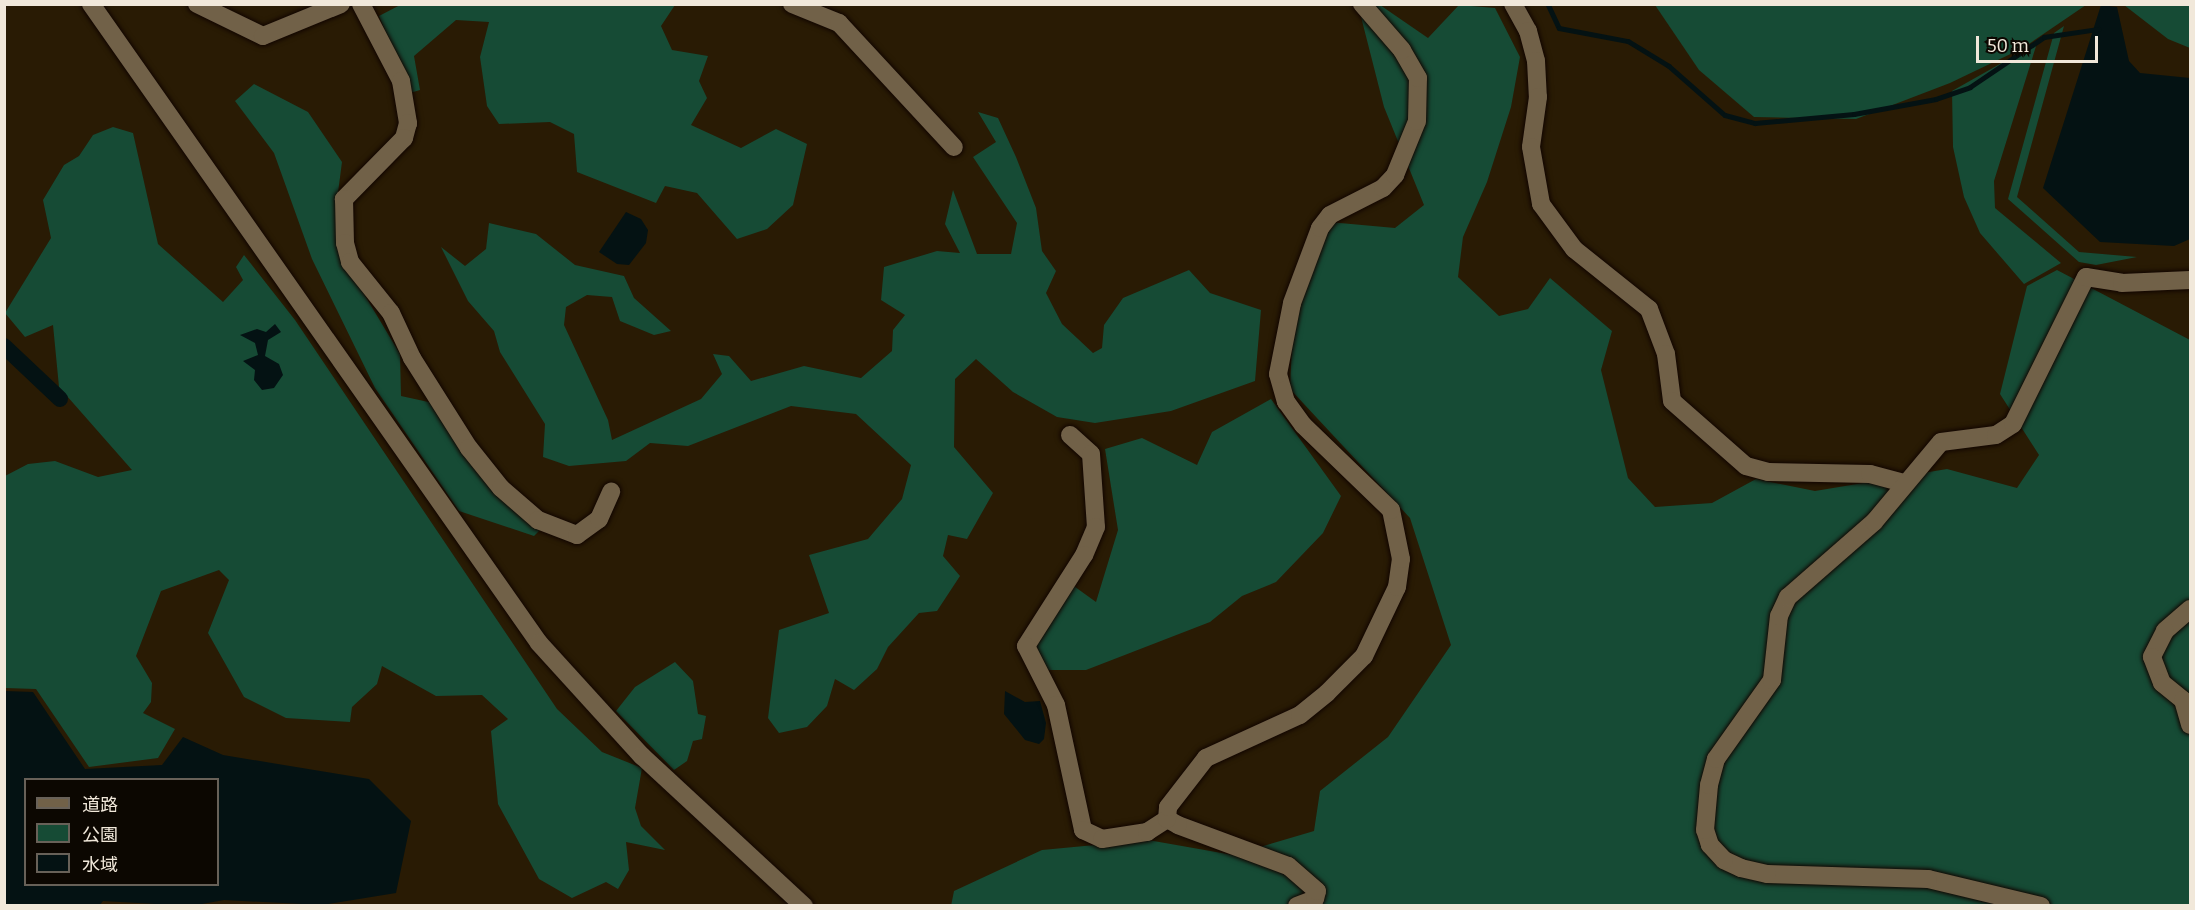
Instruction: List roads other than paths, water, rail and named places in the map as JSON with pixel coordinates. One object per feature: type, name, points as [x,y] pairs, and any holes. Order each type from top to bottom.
[{"type":"street","points":[[91,4],[539,643],[575,687],[642,756],[804,906]]},
{"type":"street","points":[[197,4],[263,36],[341,4]]},
{"type":"street","points":[[361,4],[400,81],[408,123],[404,138],[344,199],[345,243],[350,262],[391,313],[418,368],[469,448],[501,488],[538,520],[577,535],[599,519],[611,492]]},
{"type":"street","points":[[792,4],[839,23],[954,147]]},
{"type":"street","points":[[1167,819],[1168,807],[1206,758],[1300,715],[1327,693],[1364,656],[1397,587],[1401,559],[1391,510],[1303,425],[1286,402],[1278,374],[1292,303],[1320,228],[1330,214],[1383,188],[1395,175],[1417,121],[1418,78],[1401,50],[1362,4]]},
{"type":"street","points":[[1514,4],[1528,31],[1536,61],[1538,97],[1531,147],[1541,204],[1574,249],[1649,309],[1666,354],[1672,401],[1746,466],[1768,472],[1870,474],[1902,483]]},
{"type":"street","points":[[2041,906],[1928,879],[1788,875],[1741,868],[1724,860],[1710,845],[1705,830],[1716,759],[1772,680],[1779,616],[1788,597],[1874,522],[1902,483],[1941,442],[1996,435],[2013,424],[2086,277],[2122,283],[2190,280]]},
{"type":"street","points":[[1070,435],[1091,454],[1096,527],[1084,555],[1026,646],[1056,705],[1083,830],[1102,839],[1147,832],[1167,819]]},
{"type":"street","points":[[2190,609],[2164,631],[2152,657],[2162,683],[2183,700],[2190,725]]},
{"type":"street","points":[[1167,819],[1288,866],[1317,891],[1315,899],[1297,906]]},
{"type":"water","points":[[2101,5],[2117,7],[2129,61],[2140,73],[2190,78],[2190,239],[2174,246],[2100,242],[2043,188]]},
{"type":"water","points":[[626,212],[641,219],[648,230],[646,243],[629,265],[617,264],[599,252]]},
{"type":"water","points":[[275,324],[281,332],[268,340],[265,356],[279,364],[283,375],[274,388],[262,390],[254,380],[255,370],[243,361],[258,355],[255,343],[240,335],[257,329],[266,332]]},
{"type":"water","points":[[5,691],[33,692],[85,769],[162,765],[183,737],[223,755],[369,779],[411,821],[396,893],[322,905],[224,900],[191,906],[103,901],[99,906],[5,905]]},
{"type":"water","points":[[1005,691],[1025,702],[1040,701],[1046,723],[1044,739],[1039,744],[1025,740],[1004,714]]},
{"type":"waterway","points":[[1548,4],[1559,28],[1628,41],[1669,66],[1725,115],[1755,123],[1854,114],[1936,99],[1970,87],[2044,37],[2098,29]]},
{"type":"waterway","points":[[4,346],[60,399]]}]
